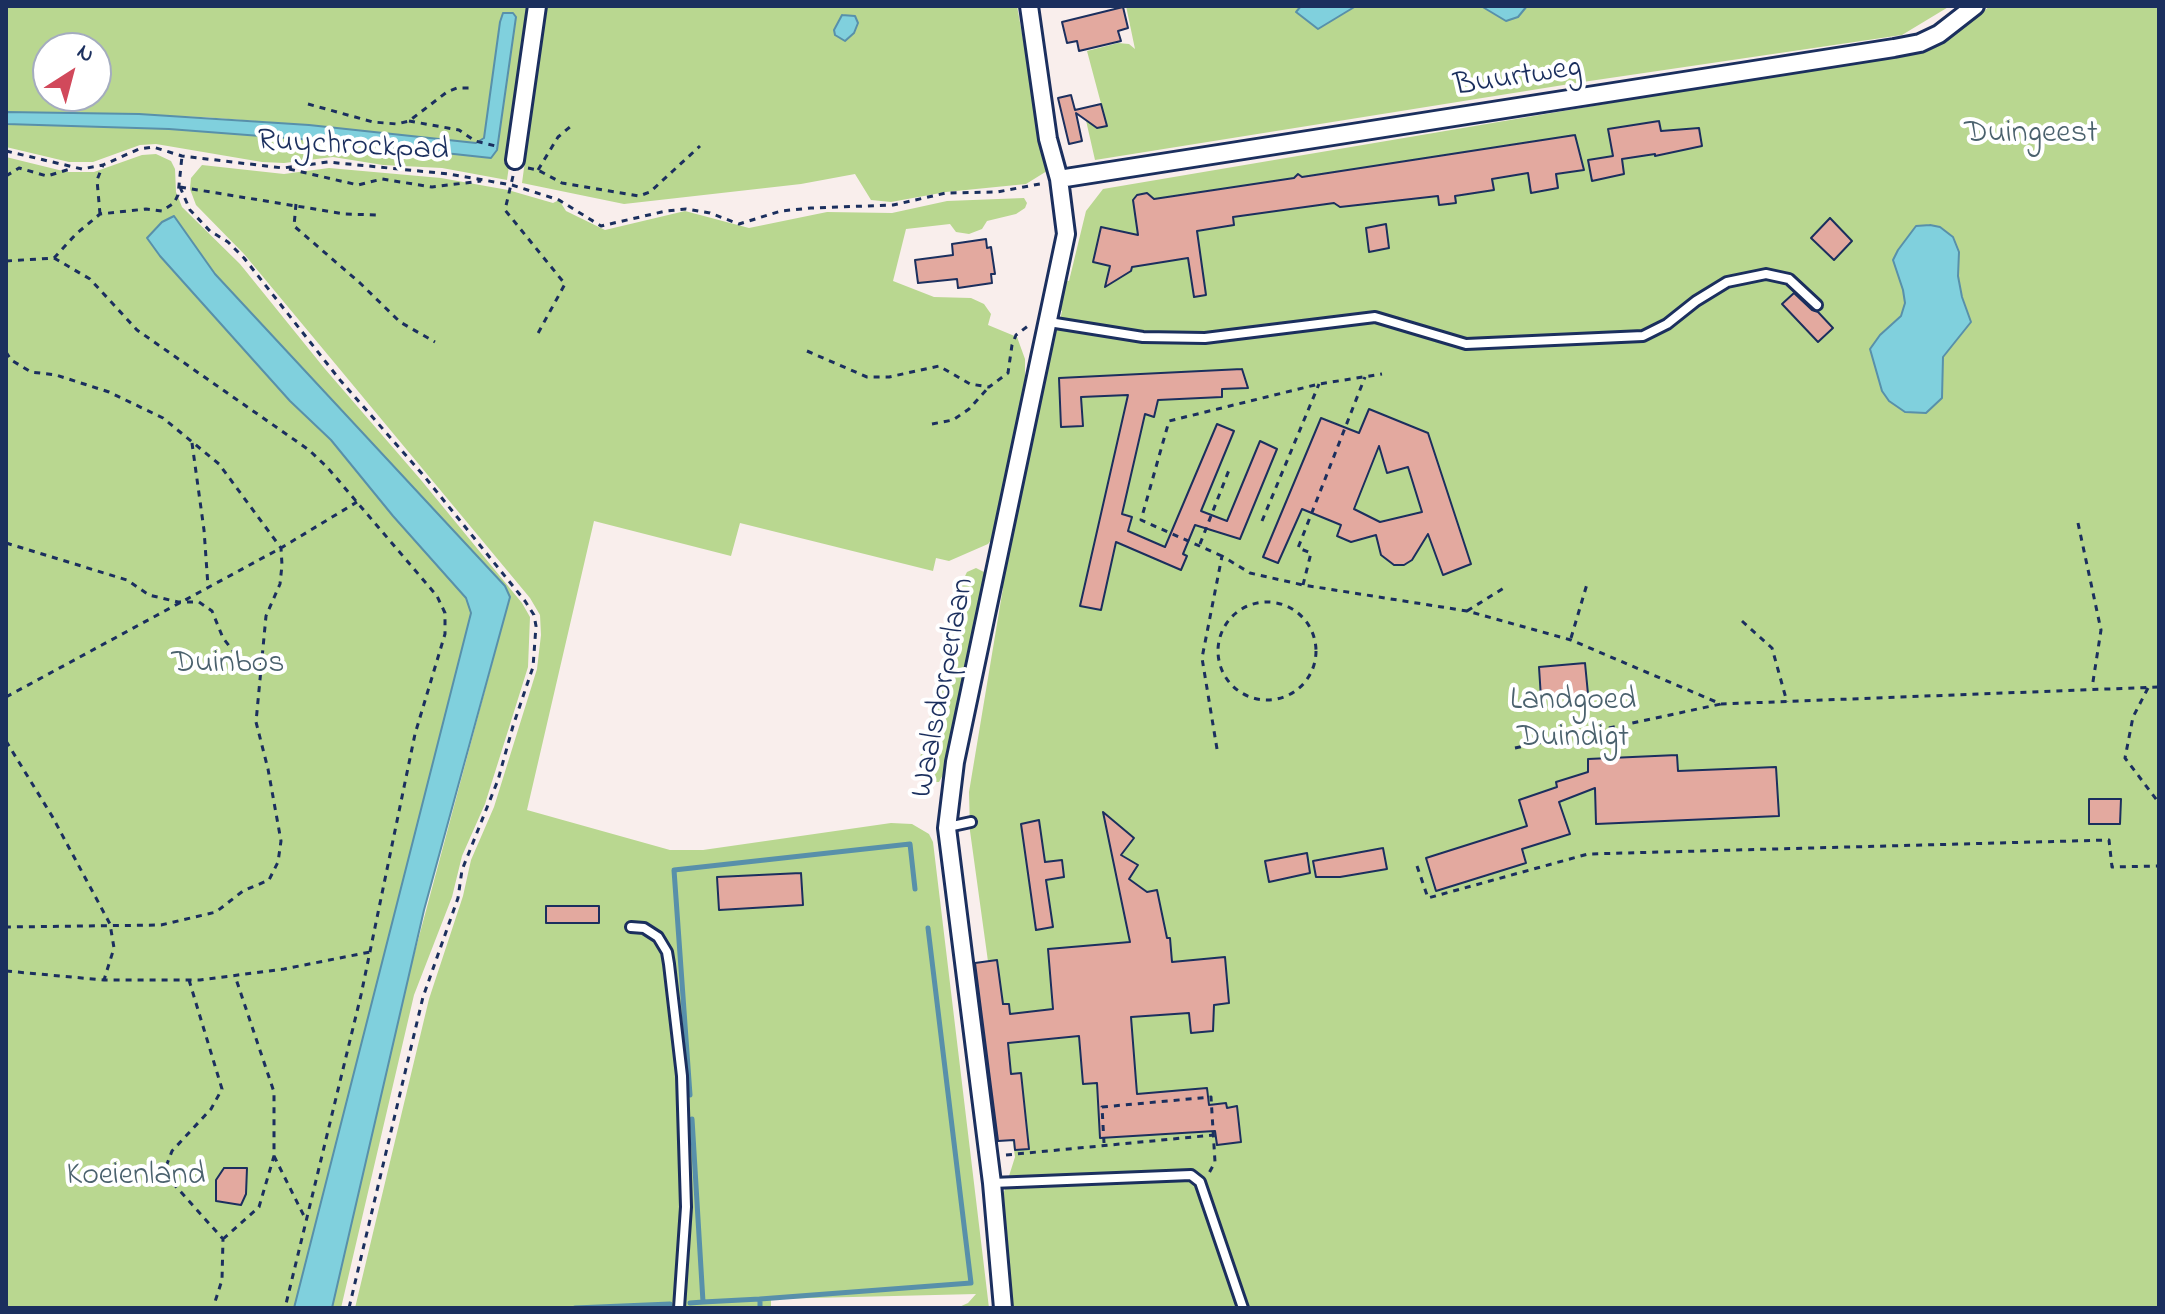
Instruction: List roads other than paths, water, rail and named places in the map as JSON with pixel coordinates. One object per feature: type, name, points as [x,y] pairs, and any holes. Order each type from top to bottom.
[{"type":"street","points":[[520,164],[537,6]]},
{"type":"street","name":"Waalsdorperlaan","points":[[1003,1308],[989,1157],[947,828],[955,762],[1066,234],[1059,179],[1048,139],[1029,6]]},
{"type":"street","name":"Buurtweg","points":[[1059,179],[1894,48],[1920,43],[1939,34],[1975,6]]},
{"type":"lane","points":[[1048,325],[1143,337],[1205,338],[1375,317],[1466,344],[1643,336],[1667,324],[1727,282],[1766,274],[1789,279],[1817,305]]},
{"type":"lane","points":[[947,828],[971,822]]},
{"type":"lane","points":[[631,927],[644,928],[658,937],[667,952],[669,964],[682,1076],[686,1207],[679,1308]]},
{"type":"lane","points":[[992,1183],[1191,1175],[1200,1182],[1243,1308]]},
{"type":"water","points":[[1301,6],[1356,6],[1318,29],[1296,12]]},
{"type":"water","points":[[1481,6],[1527,6],[1518,17],[1506,21]]},
{"type":"water","points":[[503,13],[513,13],[516,17],[497,150],[491,158],[352,143],[169,129],[6,124],[6,112],[139,114],[309,125],[476,143],[484,138]]},
{"type":"water","points":[[842,15],[855,16],[858,23],[854,33],[845,41],[835,35],[834,30]]},
{"type":"water","points":[[174,216],[215,274],[505,586],[510,597],[424,910],[332,1308],[294,1308],[471,613],[466,598],[331,440],[290,401],[160,256],[147,238],[162,222]]},
{"type":"water","points":[[1916,226],[1940,227],[1953,237],[1959,252],[1958,276],[1962,297],[1971,322],[1943,357],[1942,398],[1926,413],[1905,412],[1889,401],[1882,391],[1870,349],[1901,316],[1905,303],[1893,260]]},
{"type":"waterway","points":[[690,1095],[674,870],[910,844],[915,889]]},
{"type":"waterway","points":[[760,1299],[971,1283],[928,928]]},
{"type":"waterway","points":[[692,1119],[703,1302],[760,1299],[760,1308]]},
{"type":"waterway","points":[[690,1303],[703,1302]]},
{"type":"waterway","points":[[575,1308],[670,1304]]},
{"type":"park label","name":"Duingeest","points":[[2031,136]]},
{"type":"park label","name":"Duinbos","points":[[228,666]]},
{"type":"park label","name":"Landgoed Duindigt","points":[[1573,722]]},
{"type":"park label","name":"Koeienland","points":[[136,1178]]}]
